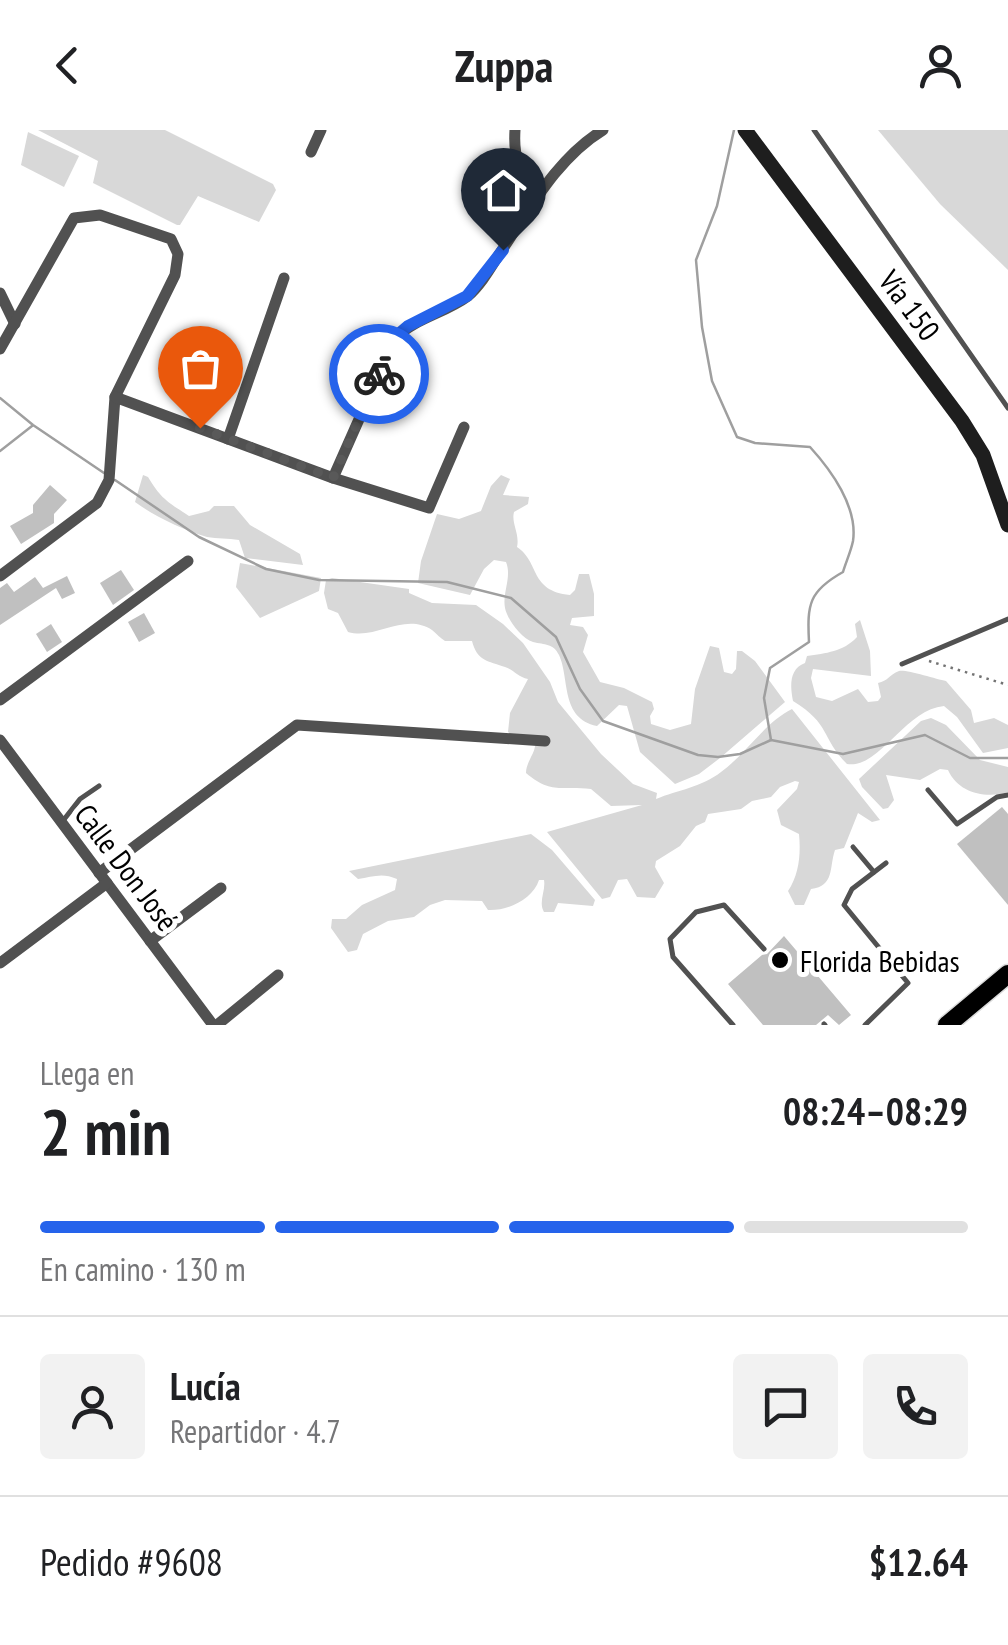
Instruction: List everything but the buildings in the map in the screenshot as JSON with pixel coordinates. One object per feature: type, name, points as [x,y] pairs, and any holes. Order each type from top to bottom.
[{"type":"main road","name":"Vía 150","points":[[745,130],[962,421],[983,455],[1008,524]]},
{"type":"main road","points":[[948,1025],[1008,974]]},
{"type":"street","points":[[311,152],[322,130]]},
{"type":"street","points":[[514,130],[518,166],[540,194]]},
{"type":"street","points":[[333,478],[394,338],[408,326],[467,296],[580,144],[603,130]]},
{"type":"street","points":[[0,349],[74,218],[100,215],[171,240],[178,254],[175,275],[115,397],[110,480],[97,503],[0,576]]},
{"type":"street","points":[[228,439],[284,278]]},
{"type":"street","points":[[0,292],[14,324]]},
{"type":"street","points":[[115,397],[333,478],[430,508],[464,427]]},
{"type":"street","points":[[0,700],[188,561]]},
{"type":"street","points":[[0,963],[297,725],[544,741]]},
{"type":"street","name":"Calle Don José","points":[[0,741],[215,1025]]},
{"type":"street","points":[[150,941],[222,888]]},
{"type":"street","points":[[215,1025],[278,974]]},
{"type":"lane","points":[[814,130],[1008,408]]},
{"type":"lane","points":[[902,664],[1008,619]]},
{"type":"lane","points":[[62,823],[80,799],[99,786]]},
{"type":"lane","points":[[928,790],[957,824],[997,797],[1008,795]]},
{"type":"lane","points":[[853,847],[874,872]]},
{"type":"lane","points":[[865,1025],[908,983],[844,905],[852,889],[886,862]]},
{"type":"lane","points":[[732,1025],[673,958],[670,938],[696,912],[724,905],[764,949]]},
{"type":"path","points":[[918,658],[1008,685]]},
{"type":"shaded area","points":[[38,130],[165,130],[273,184],[276,190],[259,222],[198,196],[177,225],[93,183],[98,161]]},
{"type":"shaded area","points":[[878,130],[1008,130],[1008,270],[940,204]]},
{"type":"shaded area","points":[[28,132],[79,156],[64,187],[21,165]]},
{"type":"shaded area","points":[[143,475],[166,500],[189,516],[214,506],[234,506],[250,525],[300,554],[303,565],[245,558],[239,540],[207,537],[151,512],[135,502]]},
{"type":"shaded area","points":[[501,475],[510,479],[503,495],[529,497],[528,504],[514,512],[517,547],[541,582],[570,595],[579,574],[589,574],[594,616],[572,618],[570,625],[583,627],[588,635],[583,652],[600,682],[624,688],[652,702],[651,724],[670,730],[691,724],[695,689],[710,646],[719,648],[724,672],[732,674],[737,651],[742,651],[755,661],[785,702],[699,774],[675,784],[640,752],[627,706],[619,705],[597,726],[585,722],[568,696],[557,651],[525,638],[509,618],[504,601],[506,562],[494,560],[484,569],[470,595],[418,583],[437,514],[459,519],[481,511],[491,486]]},
{"type":"shaded area","points":[[240,563],[321,578],[319,591],[260,618],[236,587]]},
{"type":"shaded area","points":[[326,580],[409,589],[409,593],[432,603],[476,605],[523,643],[550,682],[558,702],[601,754],[633,784],[657,793],[656,799],[714,777],[792,709],[880,820],[872,822],[858,813],[844,848],[835,850],[828,880],[811,889],[804,905],[795,905],[788,891],[798,864],[799,834],[781,825],[777,810],[797,789],[799,782],[795,781],[780,787],[771,797],[752,801],[741,809],[708,814],[705,822],[696,826],[680,846],[656,861],[664,883],[655,898],[637,897],[627,879],[618,880],[610,897],[602,899],[547,832],[642,805],[611,806],[591,789],[550,787],[535,780],[526,773],[535,741],[517,739],[508,732],[510,713],[528,679],[484,659],[472,641],[445,641],[422,625],[348,632],[338,613],[328,609],[324,593]]},
{"type":"shaded area","points":[[860,620],[870,651],[871,676],[813,669],[816,697],[832,701],[858,689],[868,702],[878,701],[878,683],[899,671],[946,681],[971,710],[974,723],[994,718],[1008,725],[1008,748],[983,753],[944,706],[917,717],[870,758],[847,764],[814,717],[793,701],[791,684],[793,674],[807,656],[840,649],[852,642],[857,637],[855,624]]},
{"type":"shaded area","points":[[931,718],[946,725],[980,760],[1008,767],[1008,792],[974,792],[958,784],[948,770],[940,769],[920,780],[886,775],[894,800],[883,809],[859,779],[921,721]]},
{"type":"shaded area","points":[[531,834],[552,850],[595,900],[593,906],[558,903],[554,912],[544,912],[544,880],[539,880],[526,898],[504,908],[488,910],[482,901],[445,900],[414,917],[388,921],[363,934],[357,950],[348,952],[331,928],[332,919],[346,919],[362,905],[395,890],[397,879],[382,875],[358,879],[349,871]]},
{"type":"waterway","points":[[734,130],[717,206],[696,260],[712,381],[737,437],[755,443],[810,447],[841,490],[853,528],[843,572],[823,586],[812,600],[809,642],[770,668],[764,698],[771,740]]},
{"type":"waterway","points":[[0,398],[104,473]]},
{"type":"waterway","points":[[0,451],[32,426]]},
{"type":"waterway","points":[[115,480],[199,537],[266,569],[319,580],[447,582],[511,598],[556,637],[580,689],[603,721],[698,755],[740,754],[771,740],[843,754],[925,735],[970,758],[1008,758]]},
{"type":"way so far","points":[[200,428],[333,478],[379,374]]},
{"type":"place","name":"Florida Bebidas","points":[[780,960]]},
{"type":"route","points":[[379,374],[394,338],[408,326],[467,296],[503,250]]}]
